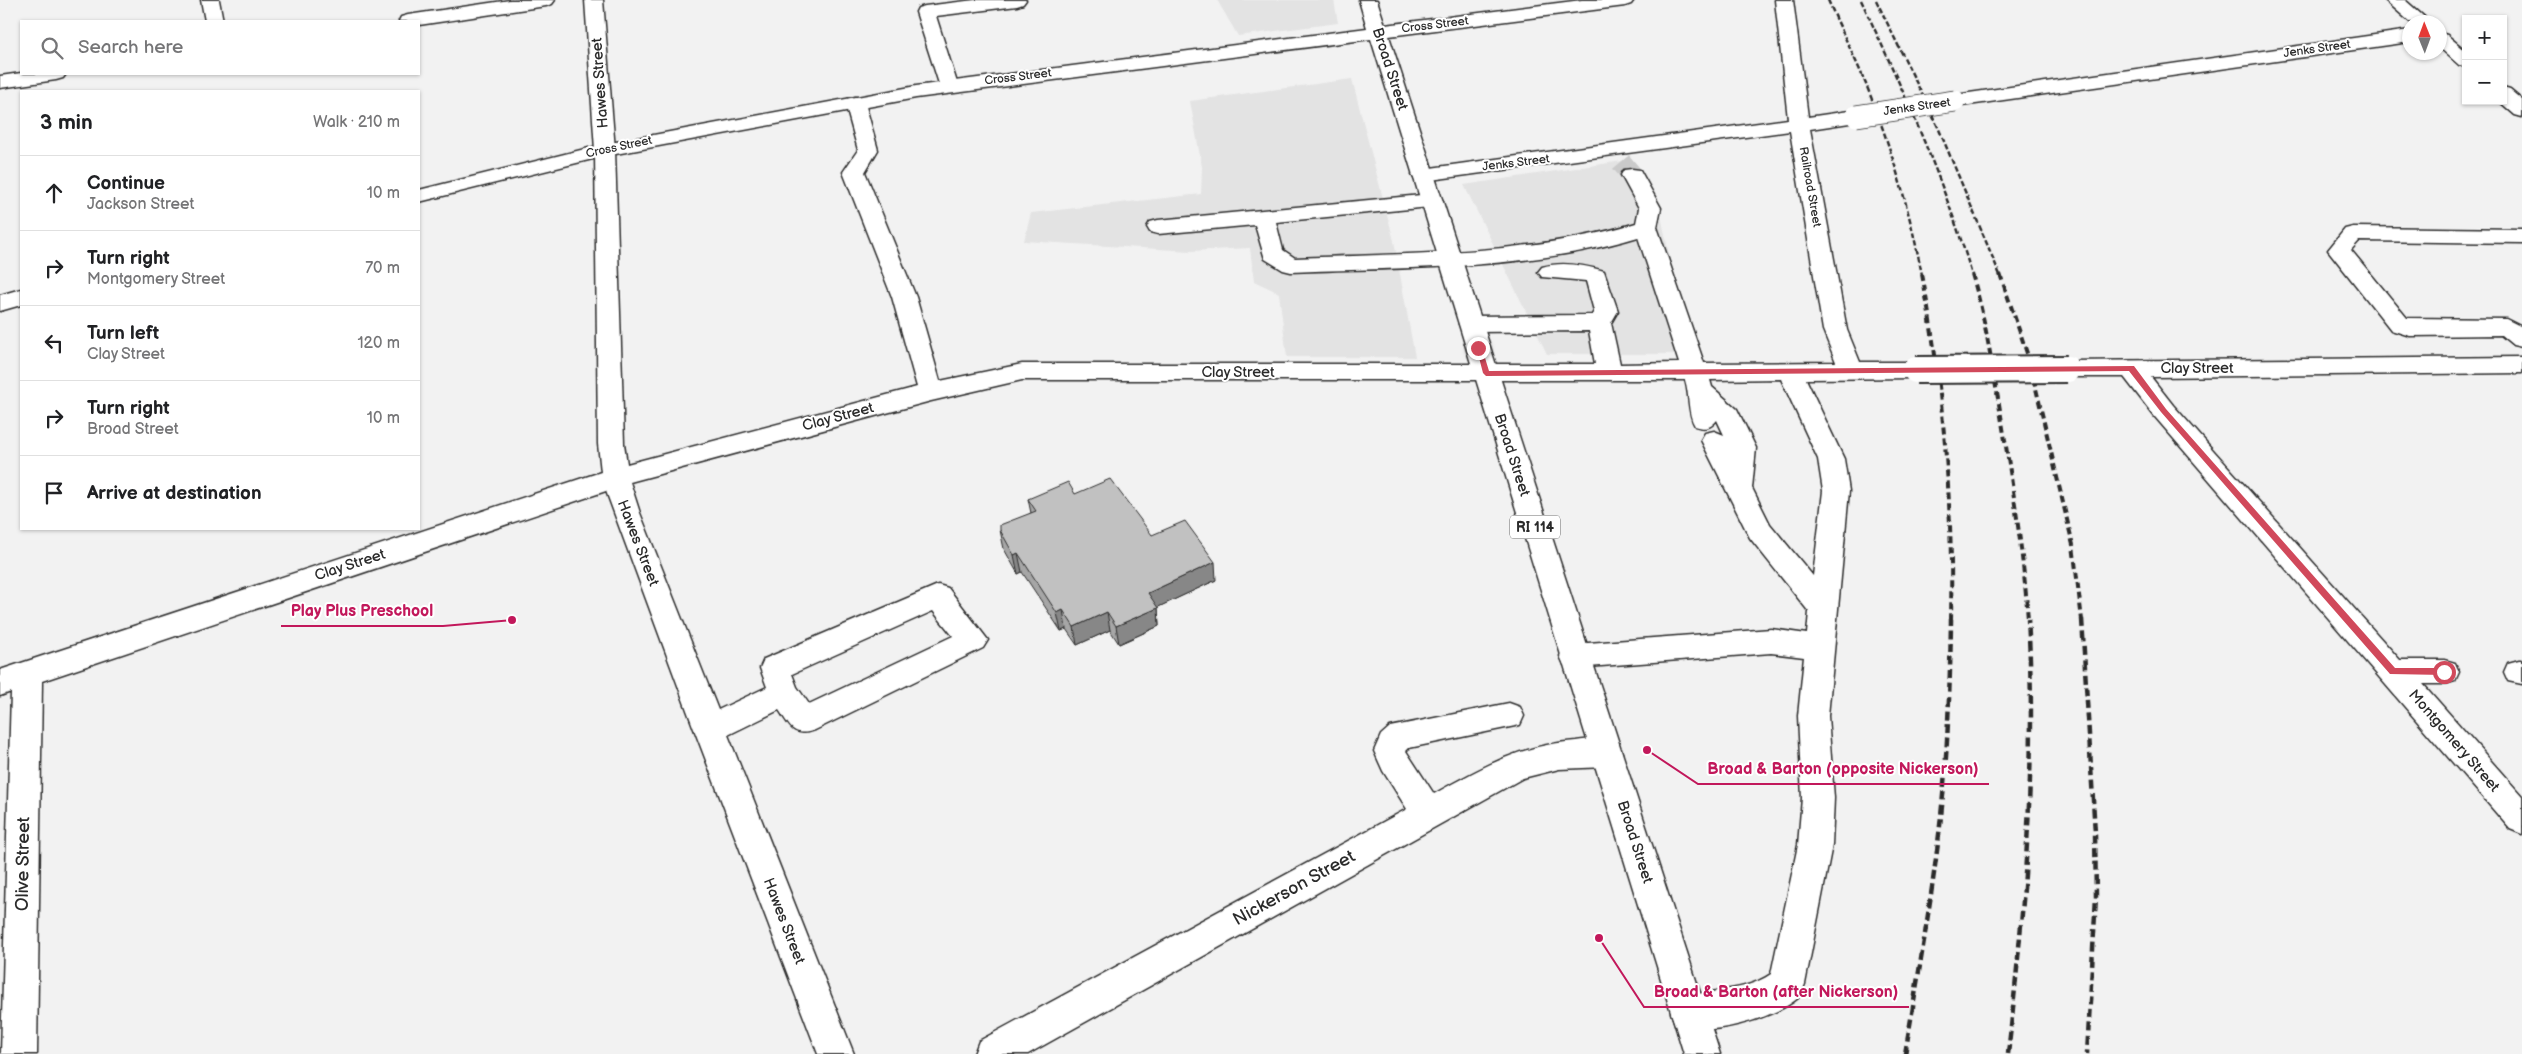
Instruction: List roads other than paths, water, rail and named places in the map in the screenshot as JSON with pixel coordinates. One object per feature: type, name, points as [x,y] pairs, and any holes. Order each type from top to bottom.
[{"type":"street","points":[[210,0],[214,20]]},
{"type":"street","points":[[415,20],[546,0]]},
{"type":"street","name":"Hawes Street","points":[[594,0],[606,150],[611,444],[615,477],[626,513],[709,730],[836,1054]]},
{"type":"street","points":[[948,86],[926,12],[1017,0]]},
{"type":"street","name":"Broad Street","points":[[1368,0],[1702,1054]]},
{"type":"street","name":"Cross Street","points":[[420,196],[606,150],[948,86],[1625,0]]},
{"type":"street","name":"Railroad Street","points":[[1784,0],[1799,124],[1835,330],[1851,370]]},
{"type":"street","points":[[2394,0],[2412,15]]},
{"type":"street","name":"Jenks Street","points":[[1423,175],[1620,163],[1799,124],[2402,37]]},
{"type":"street","points":[[2447,45],[2465,60]]},
{"type":"street","points":[[0,82],[49,75]]},
{"type":"street","points":[[2507,98],[2522,111]]},
{"type":"street","points":[[855,103],[868,150],[854,172],[904,297],[931,392]]},
{"type":"street","points":[[1620,163],[1650,208],[1646,227],[1698,381],[1709,430],[1760,531],[1824,610]]},
{"type":"street","points":[[1158,227],[1432,201]]},
{"type":"street","points":[[1264,217],[1272,254],[1291,265],[1449,256],[1518,255],[1603,240],[1646,227]]},
{"type":"street","points":[[2522,236],[2353,234],[2339,250],[2399,324],[2410,328],[2506,327],[2522,339]]},
{"type":"street","points":[[1550,272],[1577,272],[1596,276],[1606,312],[1599,324],[1610,372]]},
{"type":"street","points":[[0,303],[20,297]]},
{"type":"street","points":[[1471,324],[1599,324]]},
{"type":"street","name":"Clay Street","points":[[13,678],[615,477],[997,376],[1039,371],[1610,372],[1698,381],[1790,371],[2522,365]]},
{"type":"street","name":"Montgomery Street","points":[[2131,368],[2164,411],[2522,819]]},
{"type":"street","points":[[1689,1012],[1755,1004],[1772,996],[1787,984],[1815,845],[1818,798],[1813,716],[1836,491],[1831,459],[1790,371]]},
{"type":"street","points":[[1698,381],[1728,415],[1743,448],[1738,490]]},
{"type":"street","points":[[938,596],[974,640],[804,721],[784,694],[775,668],[938,596]]},
{"type":"street","points":[[1575,656],[1772,641],[1794,642],[1820,649]]},
{"type":"street","points":[[2393,672],[2444,672]]},
{"type":"street","name":"Olive Street","points":[[13,678],[19,1054]]},
{"type":"street","points":[[709,730],[784,694]]},
{"type":"street","points":[[1429,814],[1394,761],[1390,751],[1392,744],[1401,736],[1417,732],[1509,716]]},
{"type":"street","name":"Nickerson Street","points":[[992,1054],[1513,767],[1536,759],[1556,755],[1606,753]]},
{"type":"tunnel","points":[[1621,162],[1632,175]]},
{"type":"railway","points":[[1828,0],[1863,78],[1889,147],[1908,210],[1922,275]]},
{"type":"railway","points":[[1861,0],[1936,170],[1972,275]]},
{"type":"railway","points":[[1876,0],[1938,127],[2000,275]]},
{"type":"railway","points":[[1922,274],[1936,360],[1945,446],[1950,533],[1951,619]]},
{"type":"railway","points":[[1972,274],[1981,306],[2008,458],[2020,539],[2028,620]]},
{"type":"railway","points":[[2000,274],[2029,359],[2073,545],[2082,620]]},
{"type":"railway","points":[[1905,1054],[1927,923],[1944,787],[1951,619]]},
{"type":"railway","points":[[2008,1054],[2024,891],[2030,782],[2031,728],[2028,619]]},
{"type":"railway","points":[[2082,619],[2095,833],[2096,897],[2087,1054]]},
{"type":"place","name":"Play Plus Preschool","points":[[512,620]]},
{"type":"place","name":"Broad & Barton (opposite Nickerson)","points":[[1647,750]]},
{"type":"place","name":"Broad & Barton (after Nickerson)","points":[[1599,938]]}]
